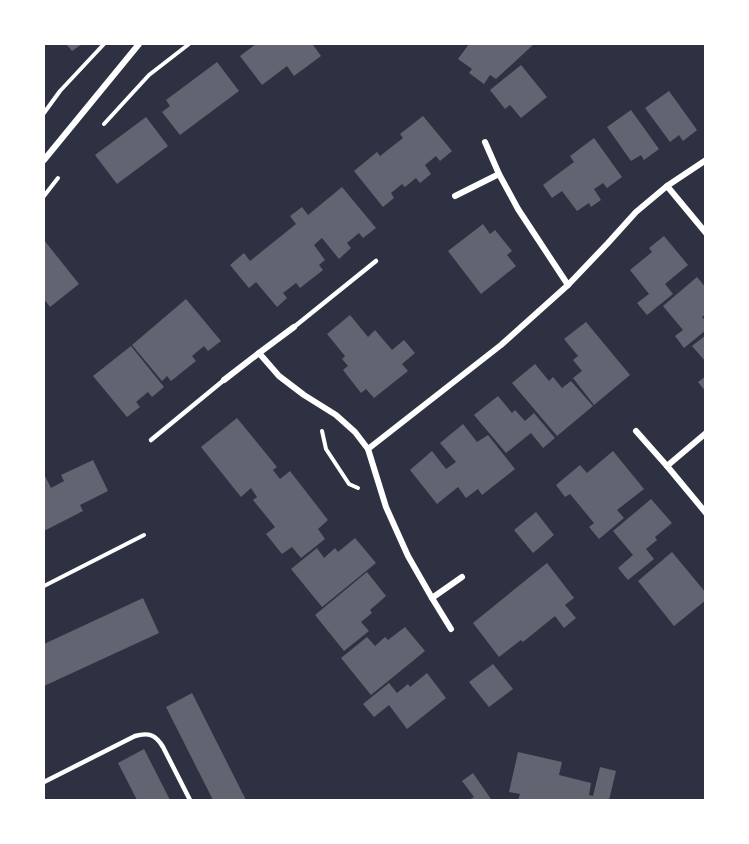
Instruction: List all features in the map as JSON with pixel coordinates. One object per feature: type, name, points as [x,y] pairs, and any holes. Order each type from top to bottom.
[{"type":"street","points":[[44,160],[139,44]]},
{"type":"street","points":[[485,142],[518,209],[568,285]]},
{"type":"street","points":[[368,449],[501,345],[568,285],[636,212],[667,186],[705,160]]},
{"type":"street","points":[[455,196],[499,174]]},
{"type":"street","points":[[667,186],[705,233]]},
{"type":"street","points":[[224,380],[294,327]]},
{"type":"street","points":[[259,353],[279,376],[355,432],[368,449],[386,507],[408,556],[451,628]]},
{"type":"street","points":[[636,431],[705,513]]},
{"type":"street","points":[[667,466],[705,433]]},
{"type":"street","points":[[432,598],[462,577]]},
{"type":"lane","points":[[294,327],[376,261]]},
{"type":"lane","points":[[151,440],[224,380]]},
{"type":"lane","points":[[44,782],[135,735],[152,734],[164,747],[190,801]]},
{"type":"path","points":[[44,113],[60,91],[104,44]]},
{"type":"path","points":[[98,131],[148,75],[189,44]]},
{"type":"path","points":[[44,196],[63,171]]},
{"type":"path","points":[[322,406],[321,427],[326,449],[349,484],[382,493]]},
{"type":"path","points":[[44,586],[144,535]]},
{"type":"building","points":[[66,44],[82,44],[72,51]]},
{"type":"building","points":[[256,44],[316,44],[313,45],[321,56],[294,76],[287,66],[262,85],[240,56]]},
{"type":"building","points":[[469,44],[534,44],[496,79],[490,75],[484,84],[469,73],[472,69],[458,59]]},
{"type":"building","points":[[217,62],[239,91],[180,135],[162,112],[170,106],[166,100]]},
{"type":"building","points":[[521,65],[547,97],[521,118],[510,105],[505,109],[490,90]]},
{"type":"building","points":[[669,91],[697,130],[683,141],[679,135],[670,142],[645,108]]},
{"type":"building","points":[[631,110],[659,149],[644,160],[641,155],[631,161],[607,127]]},
{"type":"building","points":[[423,116],[452,151],[440,161],[436,156],[425,165],[431,174],[420,183],[416,178],[405,187],[402,184],[391,193],[394,198],[383,207],[354,171],[377,152],[380,156],[403,138],[400,134]]},
{"type":"building","points":[[146,117],[168,146],[117,184],[95,155]]},
{"type":"building","points":[[594,138],[622,177],[607,188],[603,183],[594,189],[601,200],[591,207],[589,203],[577,211],[562,191],[552,198],[543,185],[574,162],[570,156]]},
{"type":"building","points":[[342,187],[376,228],[363,238],[359,233],[347,243],[351,248],[339,259],[322,238],[314,245],[325,260],[319,265],[323,270],[300,288],[296,283],[283,293],[287,298],[277,307],[256,282],[249,288],[230,265],[244,253],[250,261],[296,224],[290,216],[302,207],[308,215]]},
{"type":"building","points":[[483,224],[490,234],[495,230],[512,251],[507,255],[516,266],[481,294],[448,251]]},
{"type":"building","points":[[664,236],[688,265],[665,284],[673,294],[647,315],[637,303],[649,294],[630,270],[652,252],[649,248]]},
{"type":"building","points":[[44,240],[79,284],[50,307],[44,299]]},
{"type":"building","points":[[697,277],[706,288],[706,314],[702,317],[706,321],[706,330],[684,348],[675,336],[683,330],[663,306]]},
{"type":"building","points":[[186,299],[221,341],[208,351],[204,346],[192,356],[196,361],[171,381],[167,376],[162,381],[132,345]]},
{"type":"building","points":[[350,315],[368,337],[375,330],[392,350],[404,340],[415,353],[402,364],[408,371],[374,398],[366,389],[361,393],[343,370],[348,366],[342,359],[345,356],[327,334]]},
{"type":"building","points":[[586,322],[630,375],[594,405],[573,378],[582,371],[573,360],[578,356],[564,339]]},
{"type":"building","points":[[706,335],[706,362],[692,346]]},
{"type":"building","points":[[131,346],[164,387],[152,397],[148,392],[136,402],[140,407],[127,417],[93,376]]},
{"type":"building","points":[[535,364],[549,381],[553,377],[562,388],[571,381],[593,406],[557,436],[512,383]]},
{"type":"building","points":[[706,376],[706,392],[698,382]]},
{"type":"building","points":[[498,396],[512,413],[515,410],[525,421],[534,413],[555,438],[543,448],[531,433],[506,453],[474,415]]},
{"type":"building","points":[[237,418],[277,467],[273,470],[280,479],[290,471],[328,520],[318,529],[325,539],[301,558],[292,547],[282,554],[266,534],[275,527],[253,500],[257,497],[251,488],[241,497],[201,447]]},
{"type":"building","points":[[463,424],[477,442],[488,435],[515,469],[482,495],[478,489],[466,498],[458,487],[437,504],[410,470],[432,451],[446,469],[456,462],[440,443]]},
{"type":"building","points":[[613,451],[644,489],[617,510],[624,518],[599,539],[589,527],[594,523],[570,494],[565,497],[556,485],[580,465],[587,473]]},
{"type":"building","points":[[93,460],[108,491],[80,505],[83,511],[44,531],[44,474],[51,488],[64,481],[61,475]]},
{"type":"building","points":[[651,499],[672,523],[655,537],[657,540],[646,549],[654,559],[628,580],[618,568],[633,555],[613,531]]},
{"type":"building","points":[[536,512],[554,535],[533,553],[514,530]]},
{"type":"building","points":[[355,538],[376,563],[322,607],[291,569],[317,548],[324,558],[335,548],[338,552]]},
{"type":"building","points":[[672,552],[706,593],[706,600],[674,626],[638,581]]},
{"type":"building","points":[[547,563],[574,598],[565,605],[576,618],[564,628],[555,616],[523,642],[521,640],[499,657],[473,623]]},
{"type":"building","points":[[367,572],[386,596],[370,610],[372,613],[361,622],[369,631],[344,651],[315,615]]},
{"type":"building","points":[[143,598],[159,633],[44,686],[44,644]]},
{"type":"building","points":[[405,627],[425,651],[371,695],[341,658],[367,637],[375,646],[385,637],[388,640]]},
{"type":"building","points":[[493,664],[513,689],[489,707],[469,682]]},
{"type":"building","points":[[427,673],[446,698],[407,729],[389,705],[374,717],[363,704],[389,683],[397,693],[408,684],[410,687]]},
{"type":"building","points":[[192,693],[246,800],[213,800],[166,707]]},
{"type":"building","points":[[144,749],[170,800],[137,800],[118,763]]},
{"type":"building","points":[[518,752],[562,762],[559,775],[591,783],[589,795],[593,796],[600,767],[616,771],[609,800],[518,800],[520,794],[509,792]]},
{"type":"building","points":[[473,773],[490,800],[469,800],[474,797],[462,781]]}]
